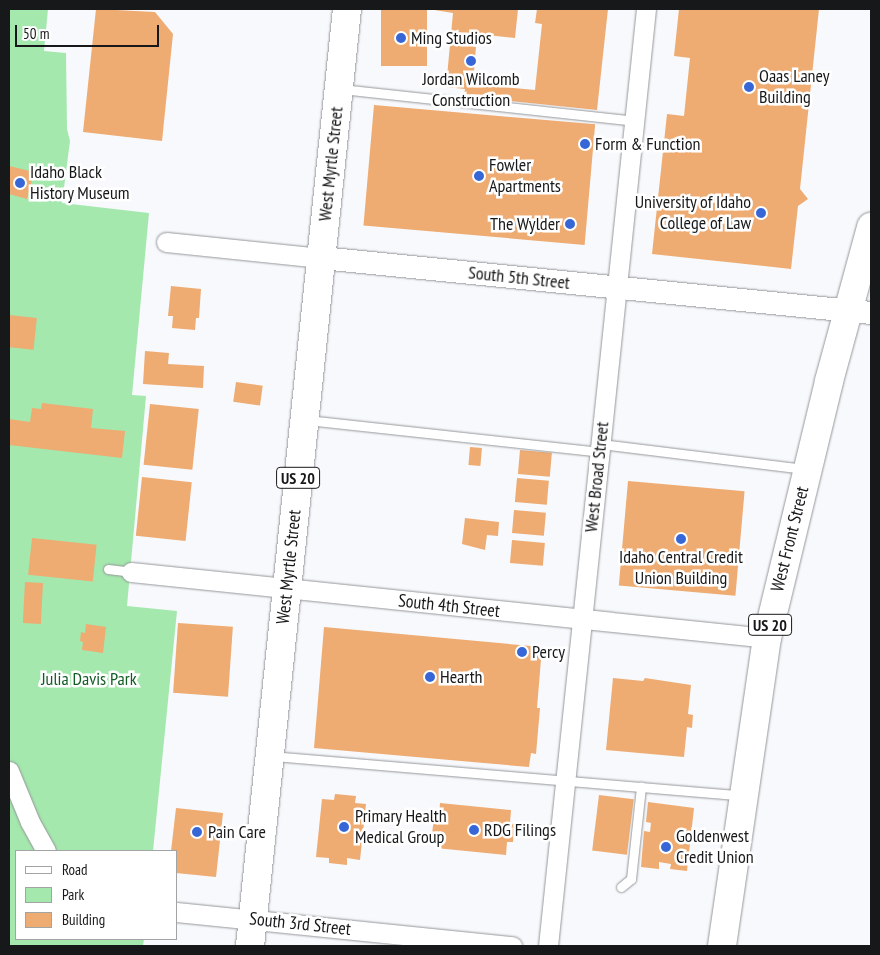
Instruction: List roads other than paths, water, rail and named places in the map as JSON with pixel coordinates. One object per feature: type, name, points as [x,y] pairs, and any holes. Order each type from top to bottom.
[{"type":"main road","name":"West Myrtle Street","points":[[250,946],[347,9]]},
{"type":"main road","name":"West Front Street","points":[[722,946],[767,638],[829,381],[861,312],[871,227]]},
{"type":"street","name":"West Broad Street","points":[[548,946],[646,9]]},
{"type":"street","name":"South 5th Street","points":[[166,242],[861,312]]},
{"type":"street","name":"South 4th Street","points":[[131,572],[767,638]]},
{"type":"street","points":[[10,776],[46,850]]},
{"type":"street","name":"South 3rd Street","points":[[178,912],[512,946]]},
{"type":"lane","points":[[339,88],[634,121]]},
{"type":"lane","points":[[304,420],[807,469]]},
{"type":"lane","points":[[108,569],[131,572]]},
{"type":"lane","points":[[270,756],[744,796]]},
{"type":"lane","points":[[622,887],[631,879],[641,787]]},
{"type":"place","name":"Ming Studios","points":[[401,38]]},
{"type":"place","name":"Jordan Wilcomb Construction","points":[[471,61]]},
{"type":"place","name":"Oaas Laney Building","points":[[749,87]]},
{"type":"place","name":"Form & Function","points":[[585,144]]},
{"type":"place","name":"Fowler Apartments","points":[[479,176]]},
{"type":"place","name":"Idaho Black History Museum","points":[[20,183]]},
{"type":"place","name":"University of Idaho College of Law","points":[[761,213]]},
{"type":"place","name":"The Wylder","points":[[570,224]]},
{"type":"place","name":"Idaho Central Credit Union Building","points":[[681,539]]},
{"type":"place","name":"Percy","points":[[522,652]]},
{"type":"place","name":"Hearth","points":[[430,677]]},
{"type":"place","name":"Primary Health Medical Group","points":[[344,827]]},
{"type":"place","name":"RDG Filings","points":[[474,830]]},
{"type":"place","name":"Pain Care","points":[[197,832]]},
{"type":"place","name":"Goldenwest Credit Union","points":[[666,847]]},
{"type":"park label","name":"Julia Davis Park","points":[[89,679]]}]
